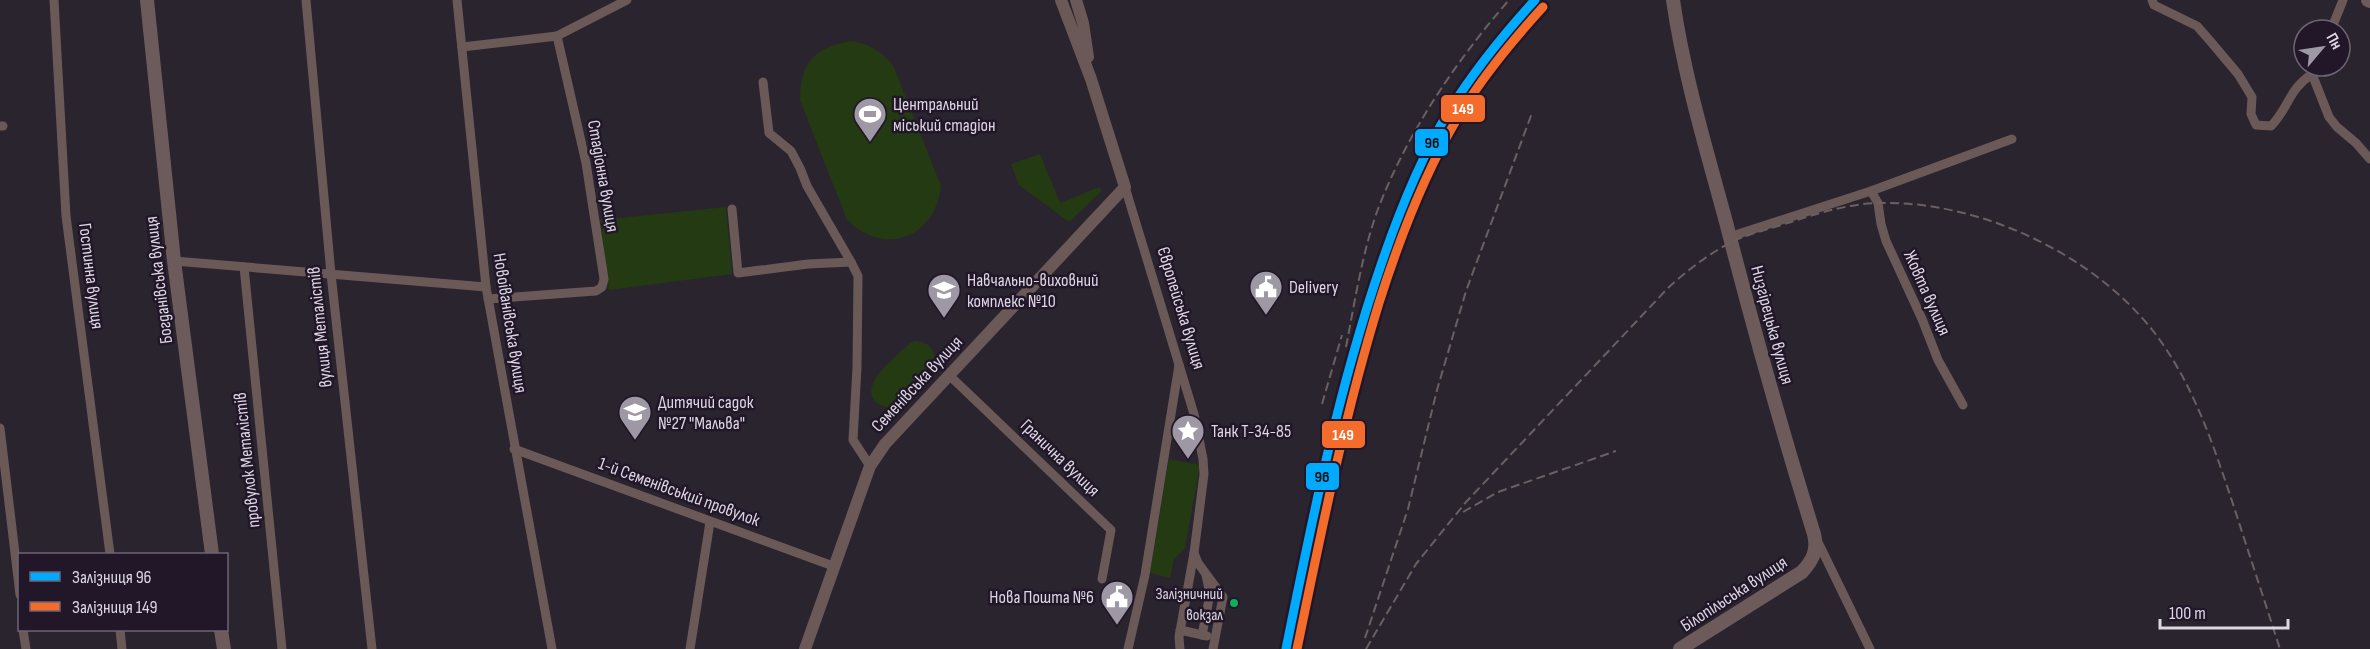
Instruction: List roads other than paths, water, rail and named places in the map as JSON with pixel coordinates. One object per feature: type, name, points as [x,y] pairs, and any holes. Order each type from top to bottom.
[{"type":"main road","name":"Богданівська вулиця","points":[[147,0],[174,261],[212,553]]},
{"type":"main road","name":"Низгірецька вулиця","points":[[1673,0],[1684,67],[1783,435],[1814,534]]},
{"type":"main road","name":"Білопільська вулиця","points":[[1680,649],[1802,572],[1814,556],[1816,547],[1814,534]]},
{"type":"main road","points":[[221,631],[224,649]]},
{"type":"street","name":"Гостинна вулиця","points":[[54,0],[66,216],[110,553]]},
{"type":"street","name":"вулиця Металістів","points":[[306,0],[331,274],[372,649]]},
{"type":"street","name":"Новоіванівська вулиця","points":[[457,0],[486,287],[552,649]]},
{"type":"street","points":[[462,47],[557,36],[627,0]]},
{"type":"street","name":"Європейська вулиця","points":[[1060,0],[1091,79],[1125,187],[1194,414],[1203,459],[1204,474],[1194,553],[1178,643],[1180,649]]},
{"type":"street","name":"Європейська вулиця","points":[[1076,0],[1083,23],[1091,79]]},
{"type":"street","points":[[2152,0],[2154,5],[2197,26],[2231,66],[2252,97],[2251,114],[2256,125],[2271,126],[2279,118],[2299,83],[2305,78]]},
{"type":"street","points":[[2336,18],[2343,0]]},
{"type":"street","name":"Стадіонна вулиця","points":[[488,299],[596,291],[602,287],[604,279],[586,163],[557,36]]},
{"type":"street","points":[[2317,78],[2329,117],[2337,128],[2356,143],[2370,159]]},
{"type":"street","points":[[763,82],[769,133],[791,151],[807,186],[858,276],[854,440],[870,466]]},
{"type":"street","points":[[1730,237],[2013,139]]},
{"type":"street","name":"Семенівська вулиця","points":[[805,649],[870,466],[885,444],[1125,187]]},
{"type":"street","name":"Жовта вулиця","points":[[1871,190],[1878,203],[1886,242],[1923,319],[1938,360],[1963,405]]},
{"type":"street","points":[[732,210],[738,273],[808,264],[851,262]]},
{"type":"street","points":[[174,261],[486,287]]},
{"type":"street","name":"провулок Металістів","points":[[244,267],[282,649]]},
{"type":"street","points":[[1128,649],[1145,575],[1179,363]]},
{"type":"street","name":"Гранична вулиця","points":[[950,376],[1111,530],[1102,579]]},
{"type":"street","points":[[0,428],[18,578]]},
{"type":"street","name":"1-й Семенівський провулок","points":[[514,449],[833,566]]},
{"type":"street","points":[[690,649],[710,522]]},
{"type":"street","name":"Низгірецька вулиця","points":[[1814,534],[1870,649]]},
{"type":"street","points":[[1194,553],[1223,597],[1213,649]]},
{"type":"street","points":[[1802,572],[1820,565],[1826,566],[1834,573]]},
{"type":"street","points":[[1202,635],[1210,594],[1205,572]]},
{"type":"street","points":[[1180,630],[1215,638]]},
{"type":"street","points":[[24,631],[26,649]]},
{"type":"street","points":[[120,631],[122,649]]},
{"type":"railway","points":[[1346,347],[1368,243],[1378,209],[1403,153],[1452,73],[1509,0]]},
{"type":"railway","points":[[1365,638],[1408,509],[1437,390],[1466,291],[1532,113]]},
{"type":"railway","points":[[1366,649],[1416,564],[1466,502],[1676,281],[1710,255],[1738,239],[1825,212],[1878,203],[1918,205],[1960,212],[2000,224],[2040,242],[2077,263],[2111,288],[2141,317],[2166,349],[2197,406],[2213,446],[2280,649]]},
{"type":"railway","points":[[1322,404],[1342,335]]},
{"type":"railway","points":[[1463,512],[1498,492],[1616,451]]},
{"type":"rail line","name":"96","points":[[1286,649],[1339,407],[1366,312],[1395,225],[1419,167],[1449,111],[1489,54],[1535,0]]},
{"type":"rail line","name":"149","points":[[1297,649],[1334,475],[1366,346],[1404,232],[1433,163],[1466,104],[1497,61],[1543,7]]},
{"type":"place","name":"Центральний міський стадіон","points":[[870,143]]},
{"type":"place","name":"Delivery","points":[[1266,316]]},
{"type":"place","name":"Навчально-виховний комплекс №10","points":[[944,319]]},
{"type":"place","name":"Дитячий садок №27 \"Мальва\"","points":[[635,441]]},
{"type":"place","name":"Танк Т-34-85","points":[[1188,460]]},
{"type":"place","name":"Залізничний вокзал","points":[[1234,603]]},
{"type":"place","name":"Нова Пошта №6","points":[[1117,626]]}]
